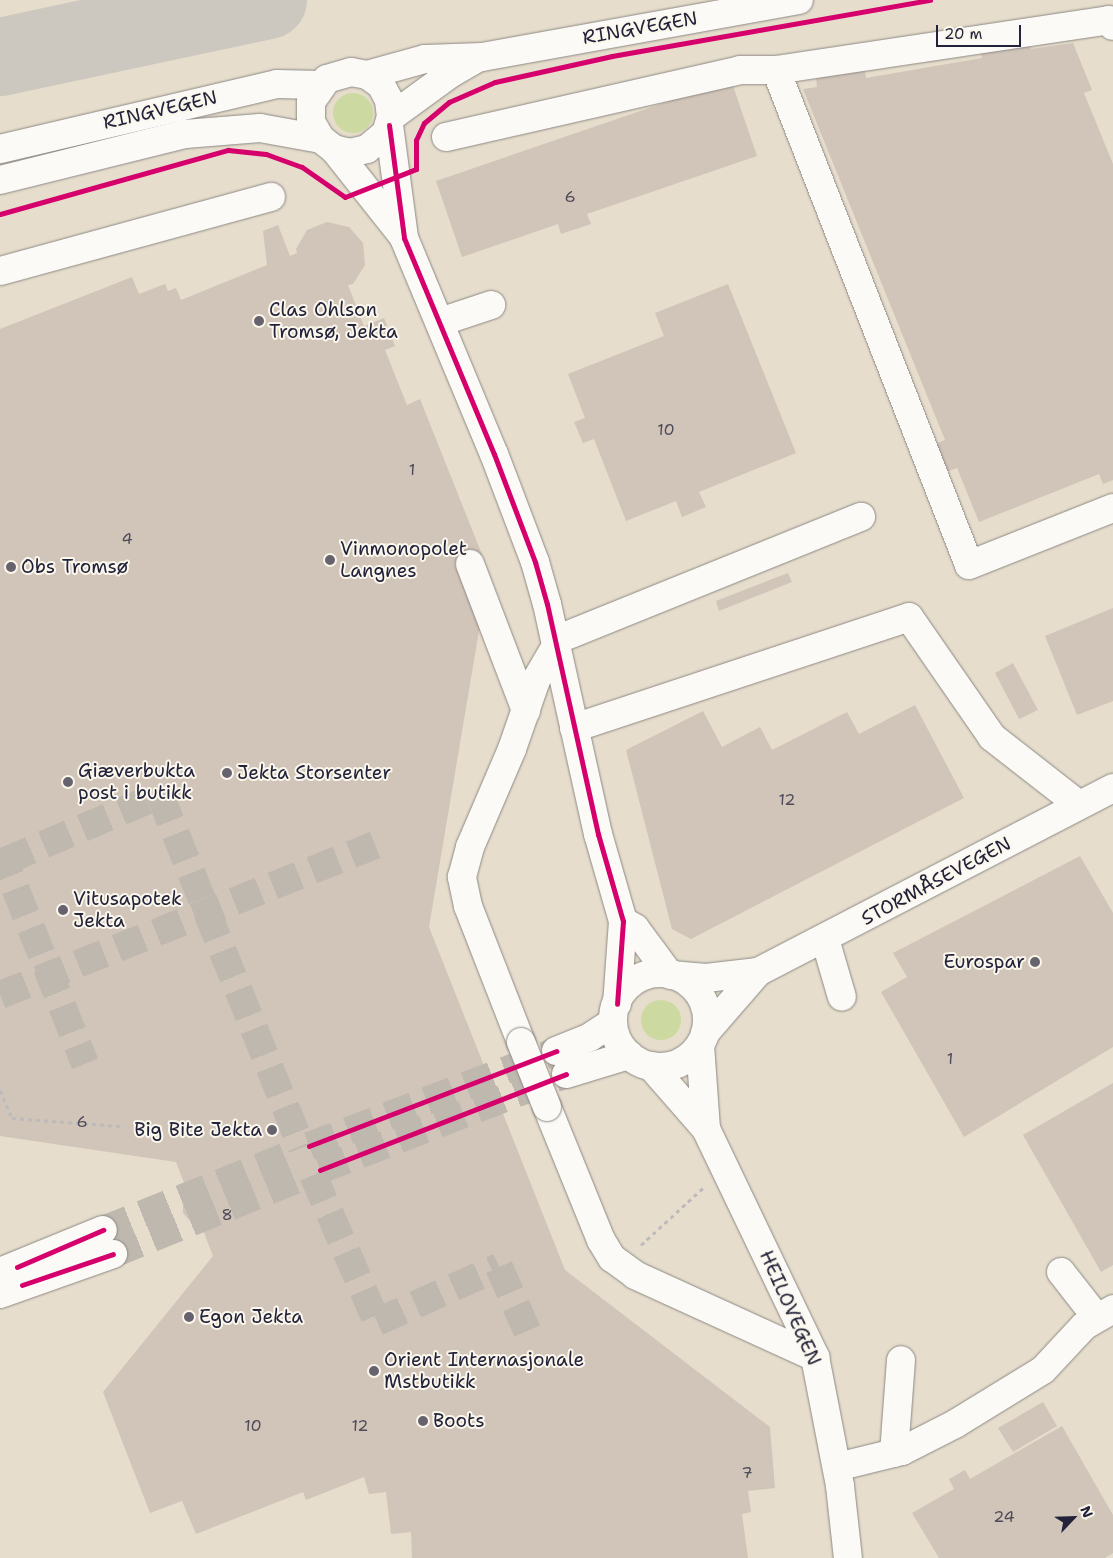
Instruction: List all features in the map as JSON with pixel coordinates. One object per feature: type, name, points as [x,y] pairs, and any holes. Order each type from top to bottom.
[{"type":"street","name":"RINGVEGEN","points":[[367,75],[425,59],[482,57],[799,0]]},
{"type":"street","points":[[446,137],[740,70],[776,70],[1109,20],[1113,26]]},
{"type":"street","name":"RINGVEGEN","points":[[390,121],[450,74],[482,57]]},
{"type":"street","points":[[776,70],[969,565],[1113,508]]},
{"type":"street","points":[[404,238],[386,92],[367,75],[343,72],[321,85],[310,112],[327,144],[404,238],[440,322],[535,562],[556,642],[598,834],[624,921],[615,1013],[616,1037],[706,1129]]},
{"type":"street","name":"RINGVEGEN","points":[[0,149],[277,84],[321,85]]},
{"type":"street","points":[[327,144],[350,153],[367,149],[381,139],[390,121]]},
{"type":"street","name":"RINGVEGEN","points":[[0,180],[185,134],[260,128],[327,144]]},
{"type":"street","points":[[0,271],[271,197]]},
{"type":"street","points":[[440,322],[491,305]]},
{"type":"street","points":[[815,1357],[709,1311],[635,1275],[617,1263],[600,1240],[468,906],[462,877],[470,847],[526,711],[536,680],[556,642],[861,517]]},
{"type":"street","points":[[470,564],[526,711]]},
{"type":"street","points":[[574,728],[908,617],[992,738],[1080,805]]},
{"type":"street","name":"STORMÅSEVEGEN","points":[[758,972],[825,939],[1113,788]]},
{"type":"street","points":[[624,921],[635,928],[670,975],[691,985],[701,997],[706,1011],[703,1039],[706,1129]]},
{"type":"street","points":[[825,939],[842,997]]},
{"type":"street","points":[[758,972],[682,1062],[667,1067],[640,1061],[561,1063],[615,1013],[626,988],[641,978],[670,975],[706,978],[758,972]]},
{"type":"street","name":"HEILOVEGEN","points":[[706,1129],[815,1357],[837,1467],[848,1558]]},
{"type":"street","points":[[0,1272],[108,1242],[0,1294]]},
{"type":"street","points":[[837,1467],[894,1453],[955,1424],[1043,1370],[1084,1326],[1105,1314],[1061,1272]]},
{"type":"street","points":[[894,1453],[900,1360]]},
{"type":"path","points":[[0,1090],[12,1118],[120,1126]]},
{"type":"path","points":[[641,1245],[706,1186]]},
{"type":"green space","points":[[357,93],[364,96],[370,102],[373,113],[372,121],[364,130],[357,133],[349,133],[342,130],[334,121],[333,109],[336,102],[345,94]]},
{"type":"green space","points":[[665,1000],[672,1003],[678,1009],[681,1020],[680,1028],[672,1037],[665,1040],[657,1040],[650,1037],[642,1028],[641,1016],[644,1009],[653,1001]]},
{"type":"building","points":[[1029,40],[1031,49],[1073,43],[1092,90],[1084,93],[1113,164],[1113,480],[1103,484],[1099,474],[979,522],[957,468],[941,474],[930,446],[945,440],[803,89],[817,87],[816,78],[865,70],[866,78],[982,58],[981,49]]},
{"type":"building","points":[[731,80],[757,156],[587,214],[591,224],[561,234],[558,224],[462,257],[436,181]]},
{"type":"building","name":"Jekta Storsenter","points":[[327,222],[349,227],[363,243],[365,265],[353,284],[348,285],[364,326],[384,318],[395,346],[385,350],[407,405],[420,399],[483,557],[460,566],[481,619],[429,927],[565,1270],[770,1427],[775,1488],[748,1491],[751,1512],[742,1514],[748,1558],[412,1558],[411,1532],[391,1534],[386,1492],[369,1494],[364,1477],[306,1500],[303,1492],[196,1534],[182,1501],[150,1513],[103,1392],[213,1256],[199,1220],[189,1220],[183,1213],[183,1204],[190,1198],[176,1162],[0,1136],[0,329],[132,277],[139,294],[165,284],[168,291],[176,288],[181,300],[267,265],[263,231],[278,225],[290,256],[297,253],[296,249],[307,230]]},
{"type":"building","points":[[728,284],[796,453],[699,492],[706,507],[682,517],[676,501],[626,521],[594,439],[583,443],[574,422],[585,418],[568,374],[664,336],[655,313]]},
{"type":"building","points":[[788,573],[792,582],[719,611],[716,601]]},
{"type":"building","points":[[1113,608],[1113,701],[1077,715],[1045,636]]},
{"type":"building","points":[[1013,663],[1038,710],[1019,719],[995,673]]},
{"type":"building","points":[[915,705],[964,798],[691,939],[672,929],[626,750],[703,711],[722,747],[760,727],[772,750],[847,712],[859,734]]},
{"type":"building","points":[[1080,856],[1113,913],[1113,1047],[964,1137],[881,992],[907,977],[893,953]]},
{"type":"building","points":[[1113,1083],[1113,1265],[1101,1272],[1023,1135]]},
{"type":"building","points":[[1043,1402],[1057,1426],[1013,1452],[998,1428]]},
{"type":"building","points":[[1062,1426],[1113,1515],[1113,1553],[1105,1558],[939,1558],[912,1513],[954,1489],[949,1479],[965,1470],[970,1479]]},
{"type":"taxiway","points":[[0,57],[268,0]]},
{"type":"tunnel","points":[[5,861],[160,795],[302,1148]]},
{"type":"tunnel","points":[[0,995],[375,845]]},
{"type":"tunnel","points":[[0,850],[85,1064]]},
{"type":"tunnel","points":[[309,1146],[556,1051]]},
{"type":"tunnel","points":[[320,1170],[566,1074]]},
{"type":"tunnel","points":[[103,1230],[297,1152]]},
{"type":"tunnel","points":[[113,1254],[308,1175]]},
{"type":"tunnel","points":[[313,1175],[377,1322],[499,1267],[529,1335]]},
{"type":"cycle path","points":[[0,214],[228,150],[266,154],[302,167],[345,197],[416,169],[416,140],[424,123],[449,102],[495,82],[612,56],[930,0]]},
{"type":"cycle path","points":[[389,125],[404,238],[494,454],[535,562],[547,604],[598,834],[623,921],[617,1004]]},
{"type":"cycle path","points":[[309,1146],[556,1051]]},
{"type":"cycle path","points":[[320,1170],[566,1074]]},
{"type":"cycle path","points":[[17,1267],[103,1230]]},
{"type":"cycle path","points":[[22,1285],[113,1254]]},
{"type":"place","name":"Clas Ohlson Tromsø, Jekta","points":[[259,321]]},
{"type":"place","name":"Vinmonopolet Langnes","points":[[330,560]]},
{"type":"place","name":"Obs Tromsø","points":[[11,567]]},
{"type":"place","name":"Jekta Storsenter","points":[[227,773]]},
{"type":"place","name":"Giæverbukta post i butikk","points":[[68,782]]},
{"type":"place","name":"Vitusapotek Jekta","points":[[63,910]]},
{"type":"place","name":"Eurospar","points":[[1035,962]]},
{"type":"place","name":"Big Bite Jekta","points":[[272,1130]]},
{"type":"place","name":"Egon Jekta","points":[[189,1317]]},
{"type":"place","name":"Orient Internasjonale Mstbutikk","points":[[374,1371]]},
{"type":"place","name":"Boots","points":[[423,1421]]}]
